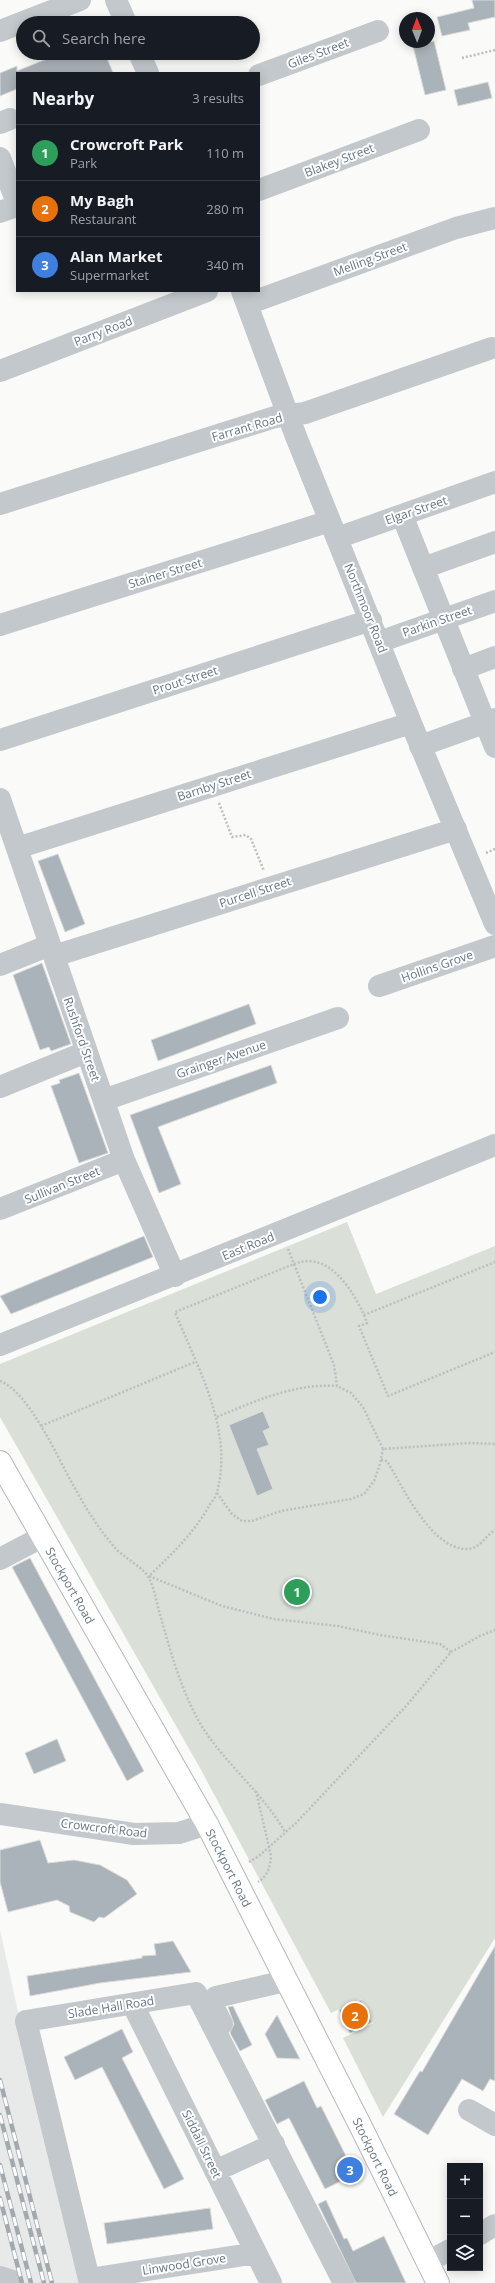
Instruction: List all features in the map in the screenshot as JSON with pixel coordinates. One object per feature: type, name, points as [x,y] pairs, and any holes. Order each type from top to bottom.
[{"type":"highway","name":"Stockport Road","points":[[0,1462],[207,1824],[285,1981],[361,2127],[438,2283]]},
{"type":"street","points":[[39,16],[80,0]]},
{"type":"street","points":[[116,0],[123,16]]},
{"type":"street","points":[[0,31],[16,25]]},
{"type":"street","name":"Giles Street","points":[[260,75],[378,31]]},
{"type":"street","points":[[142,60],[148,72]]},
{"type":"street","name":"Blakey Street","points":[[260,190],[419,130]]},
{"type":"street","points":[[0,158],[16,201]]},
{"type":"street","points":[[0,212],[16,204]]},
{"type":"street","name":"Melling Street","points":[[260,292],[456,228],[495,218]]},
{"type":"street","name":"Parry Road","points":[[0,371],[204,292]]},
{"type":"street","name":"Melling Street","points":[[244,297],[259,292]]},
{"type":"street","name":"Northmoor Road","points":[[244,297],[288,415],[420,746],[495,924]]},
{"type":"street","name":"Farrant Road","points":[[0,504],[275,416],[305,413],[492,348]]},
{"type":"street","name":"Elgar Street","points":[[334,529],[402,515],[495,482]]},
{"type":"street","points":[[402,515],[463,669],[490,721],[495,747]]},
{"type":"street","name":"Stainer Street","points":[[0,625],[334,529]]},
{"type":"street","points":[[423,568],[495,542]]},
{"type":"street","name":"Parkin Street","points":[[379,642],[495,601]]},
{"type":"street","name":"Prout Street","points":[[0,740],[371,620]]},
{"type":"street","points":[[463,669],[495,658]]},
{"type":"street","points":[[420,746],[490,721]]},
{"type":"street","name":"Barnby Street","points":[[11,847],[213,786],[411,723]]},
{"type":"street","name":"Rushford Street","points":[[0,799],[11,847],[52,951],[124,1160],[175,1276]]},
{"type":"street","name":"Purcell Street","points":[[0,965],[270,888],[456,829]]},
{"type":"street","name":"Hollins Grove","points":[[379,986],[495,946]]},
{"type":"street","name":"Grainger Avenue","points":[[104,1100],[338,1018]]},
{"type":"street","points":[[0,1087],[86,1052]]},
{"type":"street","name":"East Road","points":[[0,1345],[175,1276],[495,1145]]},
{"type":"street","name":"Sullivan Street","points":[[0,1209],[124,1160]]},
{"type":"street","points":[[0,1559],[42,1537]]},
{"type":"street","name":"Crowcroft Road","points":[[0,1814],[134,1834],[179,1833],[207,1824]]},
{"type":"street","points":[[247,2074],[213,2006],[216,1997],[222,1994],[285,1981]]},
{"type":"street","name":"Slade Hall Road","points":[[90,2281],[26,2021],[196,1993],[274,2144]]},
{"type":"street","name":"Siddall Street","points":[[132,2004],[271,2283]]},
{"type":"street","points":[[469,2110],[495,2125]]},
{"type":"street","points":[[215,2171],[274,2144],[344,2283]]},
{"type":"street","points":[[483,2232],[495,2225]]},
{"type":"street","points":[[428,2262],[447,2252]]},
{"type":"street","name":"Linwood Grove","points":[[90,2281],[256,2253]]},
{"type":"path","points":[[462,58],[495,50]]},
{"type":"path","points":[[213,786],[232,837],[246,835],[251,839],[270,888]]},
{"type":"path","points":[[148,1576],[191,1535],[217,1493],[220,1461],[217,1417],[175,1312],[304,1260],[314,1260],[327,1267],[343,1280],[351,1289],[367,1322],[359,1326],[388,1396],[495,1352]]},
{"type":"path","points":[[364,1315],[495,1262]]},
{"type":"path","points":[[294,1264],[334,1365],[337,1386]]},
{"type":"path","points":[[41,1426],[195,1362]]},
{"type":"path","points":[[0,1381],[16,1390],[41,1426],[83,1504],[104,1534],[119,1551],[148,1576],[222,1606],[274,1619],[338,1626],[380,1635],[440,1644],[451,1652]]},
{"type":"path","points":[[217,1417],[288,1390],[319,1384],[337,1386],[352,1393],[363,1407],[383,1449],[374,1481],[364,1494],[351,1499],[281,1511],[252,1521],[242,1521],[232,1514],[217,1493]]},
{"type":"path","points":[[383,1449],[469,1443],[495,1444]]},
{"type":"path","points":[[381,1460],[387,1461],[414,1507],[425,1522],[450,1546],[468,1549],[482,1544],[495,1530]]},
{"type":"path","points":[[148,1576],[176,1670],[195,1713],[240,1774],[255,1789],[273,1811],[285,1832]]},
{"type":"path","points":[[231,1872],[259,1856],[285,1832],[407,1705],[451,1652],[480,1636],[495,1630]]},
{"type":"path","points":[[241,1892],[264,1878],[270,1866],[270,1845],[255,1789]]},
{"type":"shaded area","points":[[347,1222],[376,1294],[495,1246],[495,1938],[383,2117],[343,2038],[373,2023],[361,1999],[331,2013],[200,1768],[0,1417],[0,1364]]},
{"type":"shaded area","points":[[0,1930],[17,2007],[83,2283],[0,2283]]},
{"type":"building","points":[[472,0],[495,0],[495,17],[468,23],[470,30],[442,36],[437,17],[474,8]]},
{"type":"building","points":[[435,45],[446,90],[425,95],[413,48],[435,48]]},
{"type":"building","points":[[44,60],[108,60],[113,72],[16,72],[16,89],[0,96],[0,73],[17,66],[17,71]]},
{"type":"building","points":[[488,82],[492,98],[458,106],[454,90]]},
{"type":"building","points":[[58,854],[85,924],[65,932],[38,861]]},
{"type":"building","points":[[42,963],[71,1044],[51,1051],[49,1047],[40,1050],[13,975]]},
{"type":"building","points":[[249,1004],[256,1024],[158,1061],[151,1040]]},
{"type":"building","points":[[271,1065],[277,1083],[158,1127],[181,1184],[159,1193],[130,1115]]},
{"type":"building","points":[[79,1073],[108,1153],[79,1163],[51,1086],[60,1083],[59,1080]]},
{"type":"building","points":[[144,1236],[153,1257],[11,1314],[0,1296]]},
{"type":"building","points":[[263,1411],[270,1428],[263,1431],[269,1445],[257,1449],[273,1489],[257,1496],[229,1425]]},
{"type":"building","points":[[30,1558],[144,1771],[127,1781],[12,1567]]},
{"type":"building","points":[[57,1739],[66,1761],[34,1774],[25,1753]]},
{"type":"building","points":[[40,1840],[48,1863],[74,1860],[100,1865],[127,1880],[137,1894],[104,1918],[99,1917],[94,1922],[70,1912],[69,1906],[57,1900],[8,1912],[0,1882],[0,1850]]},
{"type":"building","points":[[173,1941],[191,1972],[100,1983],[30,1996],[27,1976],[142,1958],[142,1956],[156,1955],[154,1944]]},
{"type":"building","points":[[495,1946],[495,2081],[490,2079],[483,2091],[462,2079],[428,2135],[394,2114],[420,2071],[422,2072]]},
{"type":"building","points":[[361,2000],[372,2022],[350,2033],[339,2010]]},
{"type":"building","points":[[233,2006],[252,2045],[240,2051],[230,2033],[234,2024],[228,2007]]},
{"type":"building","points":[[277,2015],[300,2059],[277,2058],[265,2034]]},
{"type":"building","points":[[122,2029],[133,2052],[122,2058],[184,2179],[164,2189],[102,2067],[75,2080],[64,2057]]},
{"type":"building","points":[[304,2081],[317,2108],[321,2106],[355,2174],[325,2189],[289,2118],[277,2124],[265,2100]]},
{"type":"building","points":[[326,2200],[344,2239],[347,2238],[353,2251],[384,2236],[406,2283],[356,2283],[318,2204]]},
{"type":"building","points":[[210,2208],[213,2229],[107,2244],[104,2223]]},
{"type":"railway","points":[[0,2080],[52,2283]]},
{"type":"railway","points":[[0,2115],[44,2283]]},
{"type":"railway","points":[[0,2165],[31,2283]]},
{"type":"railway","points":[[0,2198],[22,2283]]},
{"type":"place","name":"Crowcroft Park","points":[[297,1592]]},
{"type":"place","name":"My Bagh","points":[[355,2016]]},
{"type":"place","name":"Alan Market","points":[[350,2170]]}]
